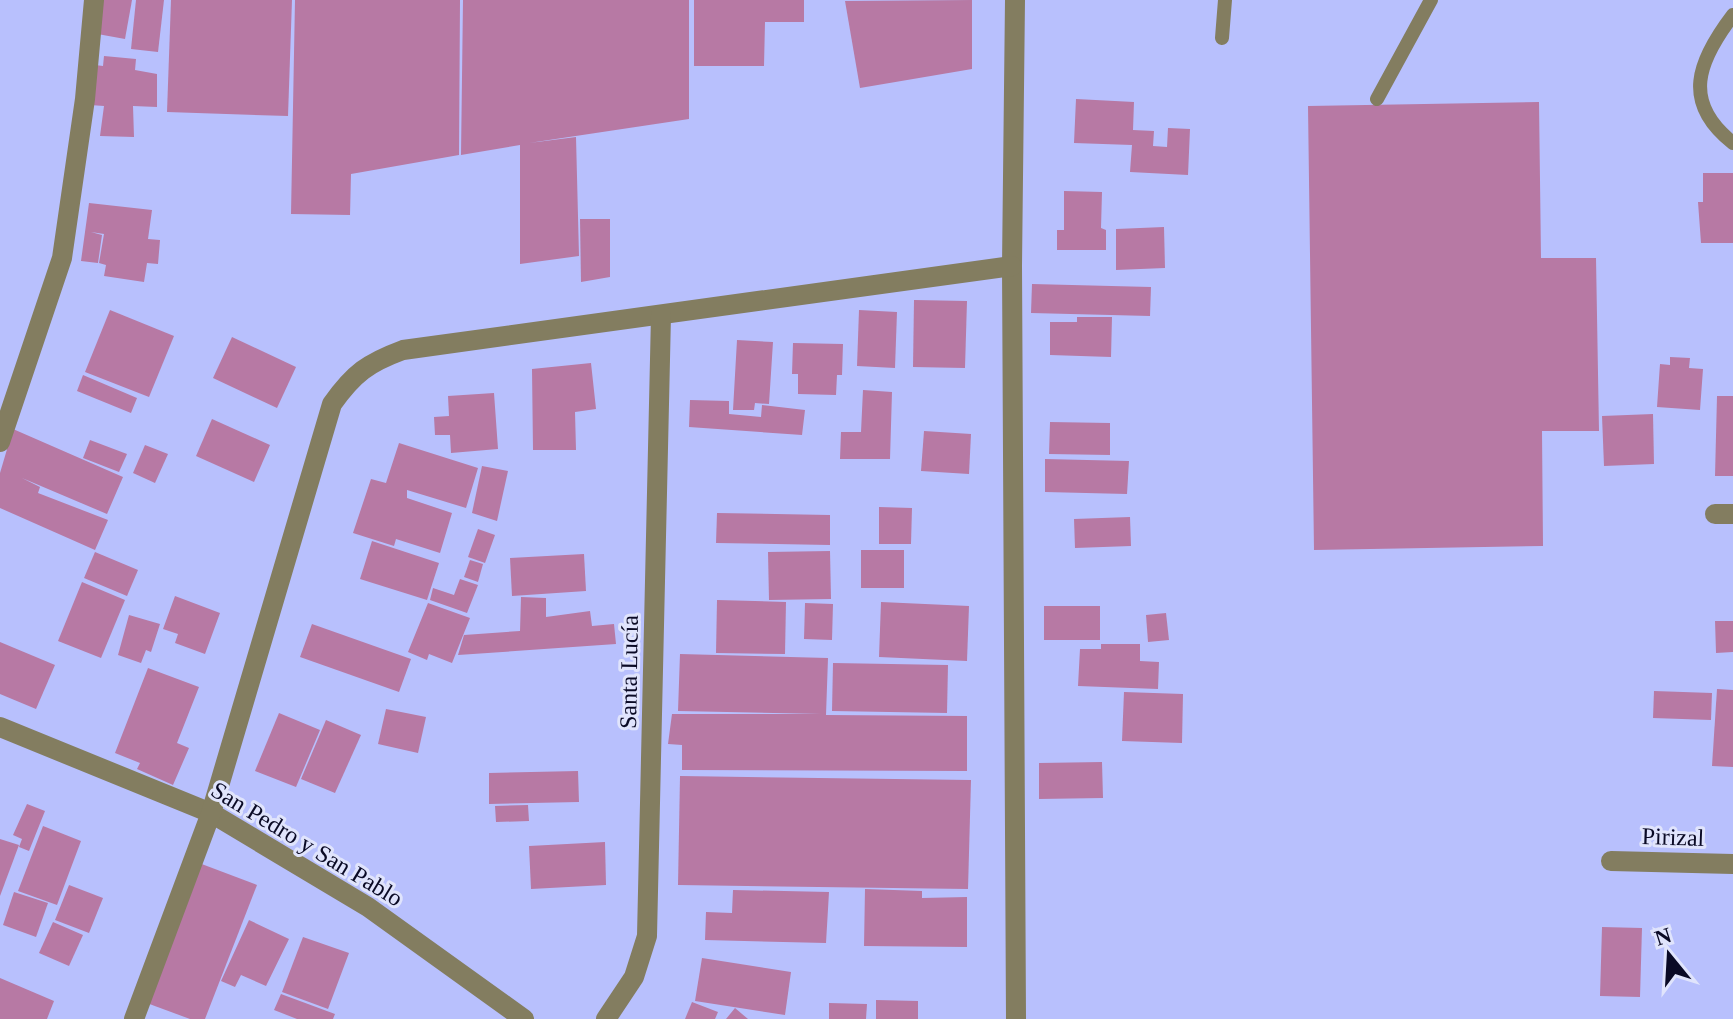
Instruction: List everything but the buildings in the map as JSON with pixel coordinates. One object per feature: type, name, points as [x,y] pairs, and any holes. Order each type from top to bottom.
[{"type":"street","points":[[0,442],[62,258],[85,99],[94,0]]},
{"type":"street","points":[[1015,0],[1012,266],[1016,1019]]},
{"type":"street","points":[[134,1019],[211,813],[332,404],[351,376],[376,359],[403,350],[1012,266]]},
{"type":"street","name":"Santa Lucía","points":[[606,1019],[634,977],[647,936],[661,315]]},
{"type":"street","name":"San Pedro y San Pablo","points":[[0,727],[211,813],[368,907],[524,1019]]},
{"type":"street","name":"Pirizal","points":[[1611,861],[1733,864]]},
{"type":"lane","points":[[1222,38],[1225,0]]},
{"type":"lane","points":[[1377,99],[1431,0]]},
{"type":"lane","points":[[1733,15],[1716,37],[1699,71],[1700,103],[1733,143]]}]
